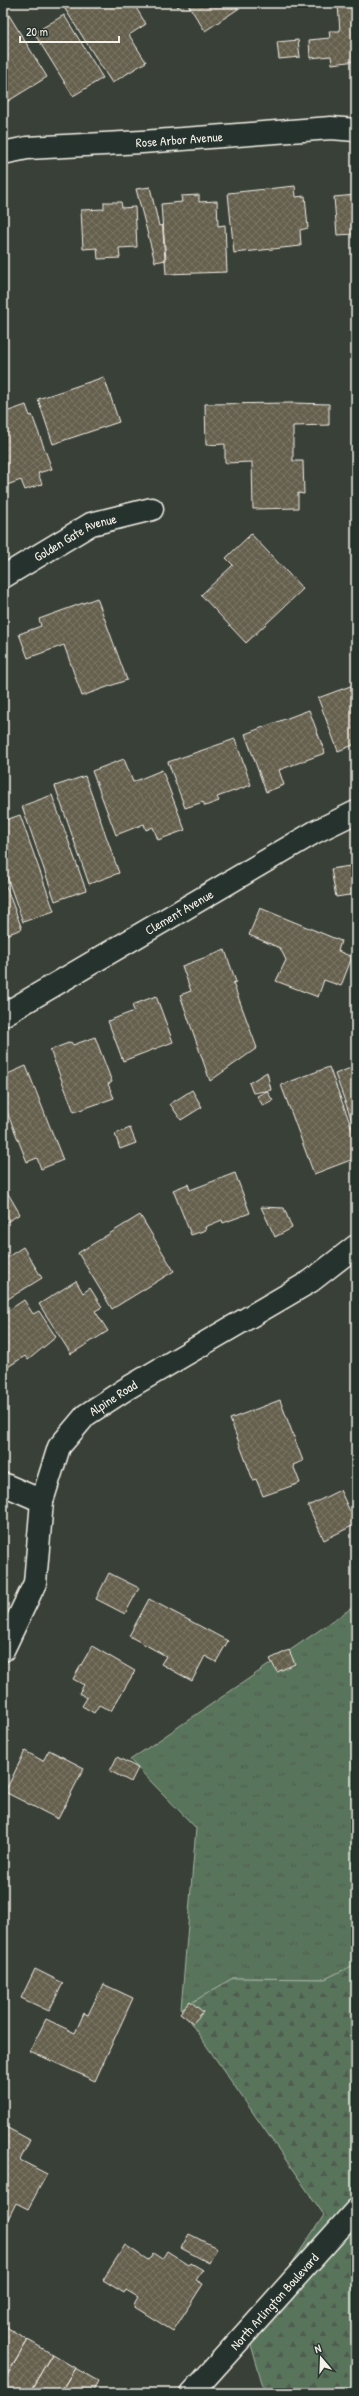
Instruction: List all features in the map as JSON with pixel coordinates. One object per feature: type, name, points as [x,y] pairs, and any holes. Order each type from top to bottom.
[{"type":"street","name":"Rose Arbor Avenue","points":[[3,153],[27,148],[142,142],[331,128],[356,130]]},
{"type":"street","name":"Golden Gate Avenue","points":[[3,577],[91,524],[152,508]]},
{"type":"street","name":"Clement Avenue","points":[[3,1015],[315,832],[356,812]]},
{"type":"street","name":"Alpine Road","points":[[3,1650],[35,1583],[42,1501],[59,1447],[86,1415],[126,1389],[311,1281],[356,1246]]},
{"type":"street","points":[[3,1484],[42,1501]]},
{"type":"street","name":"North Arlington Boulevard","points":[[192,2393],[356,2210]]},
{"type":"green space","points":[[356,1605],[356,1964],[325,1979],[233,1978],[181,2009],[196,1828],[130,1760]]},
{"type":"green space","points":[[356,1964],[356,2393],[265,2393],[247,2331],[324,2215],[181,2009],[233,1978],[325,1979]]},
{"type":"building","points":[[74,3],[133,3],[146,24],[129,35],[146,62],[112,83],[65,9]]},
{"type":"building","points":[[175,3],[183,3],[178,7]]},
{"type":"building","points":[[187,3],[234,3],[238,9],[205,31]]},
{"type":"building","points":[[356,4],[356,61],[332,64],[331,56],[310,58],[309,40],[330,38],[329,31],[340,31],[338,5]]},
{"type":"building","points":[[4,7],[47,77],[5,103],[3,100]]},
{"type":"building","points":[[64,15],[103,78],[73,96],[34,33]]},
{"type":"building","points":[[298,40],[300,57],[279,59],[277,42]]},
{"type":"building","points":[[295,186],[296,197],[305,196],[308,228],[300,230],[301,246],[234,253],[228,193]]},
{"type":"building","points":[[150,187],[159,226],[163,225],[166,260],[155,262],[136,189]]},
{"type":"building","points":[[199,195],[199,202],[217,201],[218,226],[225,225],[227,272],[166,274],[161,204],[182,202],[181,196]]},
{"type":"building","points":[[356,195],[356,234],[337,235],[334,197]]},
{"type":"building","points":[[104,202],[121,202],[122,208],[135,207],[137,247],[119,248],[120,258],[98,259],[97,248],[83,249],[81,210],[104,209]]},
{"type":"building","points":[[104,377],[119,422],[53,444],[38,399]]},
{"type":"building","points":[[205,404],[329,404],[329,425],[293,426],[293,461],[303,461],[304,494],[298,493],[298,508],[253,509],[252,462],[225,463],[225,444],[206,445]]},
{"type":"building","points":[[26,405],[30,416],[32,415],[52,469],[38,473],[42,484],[25,490],[21,480],[7,485],[3,474],[3,413]]},
{"type":"building","points":[[251,534],[303,589],[246,643],[201,595],[233,565],[226,558]]},
{"type":"building","points":[[97,598],[127,680],[82,696],[64,645],[28,658],[19,634],[41,626],[39,619]]},
{"type":"building","points":[[3,653],[7,661],[3,663]]},
{"type":"building","points":[[356,684],[356,744],[338,751],[318,698]]},
{"type":"building","points":[[309,710],[325,753],[279,770],[284,785],[266,792],[245,734]]},
{"type":"building","points":[[235,739],[251,785],[217,797],[219,801],[205,806],[203,802],[185,808],[168,762]]},
{"type":"building","points":[[124,759],[133,782],[162,770],[185,830],[158,840],[153,827],[146,830],[144,824],[116,835],[92,771]]},
{"type":"building","points":[[85,776],[119,873],[89,884],[55,786]]},
{"type":"building","points":[[52,795],[86,890],[55,901],[22,806]]},
{"type":"building","points":[[20,815],[54,911],[23,922],[3,866],[3,821]]},
{"type":"building","points":[[356,865],[356,894],[336,897],[331,869]]},
{"type":"building","points":[[3,878],[22,929],[3,936]]},
{"type":"building","points":[[260,908],[341,941],[338,951],[352,957],[341,986],[324,980],[318,997],[276,981],[286,960],[280,948],[249,935]]},
{"type":"building","points":[[225,950],[236,982],[233,983],[257,1048],[210,1081],[180,995],[191,991],[182,966]]},
{"type":"building","points":[[156,996],[173,1042],[123,1061],[108,1021],[134,1011],[132,1005]]},
{"type":"building","points":[[95,1037],[112,1082],[108,1084],[114,1098],[74,1112],[50,1050],[71,1042],[73,1045]]},
{"type":"building","points":[[26,1066],[63,1160],[41,1169],[37,1158],[27,1162],[3,1102],[3,1076]]},
{"type":"building","points":[[356,1066],[356,1132],[335,1074]]},
{"type":"building","points":[[329,1067],[356,1139],[356,1158],[314,1174],[281,1085]]},
{"type":"building","points":[[267,1072],[271,1090],[253,1093],[249,1083]]},
{"type":"building","points":[[192,1090],[202,1107],[181,1120],[170,1104]]},
{"type":"building","points":[[267,1091],[273,1101],[263,1106],[257,1096]]},
{"type":"building","points":[[130,1128],[136,1143],[120,1149],[115,1134]]},
{"type":"building","points":[[235,1173],[250,1213],[223,1223],[222,1220],[205,1227],[206,1230],[191,1235],[173,1190],[188,1184],[190,1190]]},
{"type":"building","points":[[3,1185],[20,1214],[3,1224]]},
{"type":"building","points":[[261,1207],[284,1208],[292,1228],[275,1237]]},
{"type":"building","points":[[140,1215],[174,1271],[112,1309],[78,1253]]},
{"type":"building","points":[[23,1247],[42,1278],[3,1302],[3,1260]]},
{"type":"building","points":[[76,1281],[83,1293],[90,1288],[102,1307],[95,1311],[108,1331],[71,1354],[39,1304]]},
{"type":"building","points":[[24,1300],[33,1314],[39,1311],[56,1337],[28,1360],[25,1356],[3,1370],[3,1314]]},
{"type":"building","points":[[280,1400],[303,1461],[293,1465],[300,1483],[263,1496],[256,1479],[253,1480],[230,1419]]},
{"type":"building","points":[[340,1490],[356,1524],[324,1540],[308,1506]]},
{"type":"building","points":[[109,1573],[139,1588],[125,1614],[96,1599]]},
{"type":"building","points":[[149,1599],[228,1641],[216,1662],[205,1656],[192,1681],[161,1664],[166,1656],[129,1636]]},
{"type":"building","points":[[92,1646],[135,1671],[111,1711],[99,1705],[94,1713],[82,1706],[87,1698],[79,1693],[84,1685],[73,1679]]},
{"type":"building","points":[[289,1650],[295,1664],[277,1672],[270,1659]]},
{"type":"building","points":[[49,1750],[84,1768],[58,1819],[5,1792],[25,1751],[43,1761]]},
{"type":"building","points":[[117,1757],[138,1768],[131,1782],[110,1771]]},
{"type":"building","points":[[35,1969],[63,1983],[49,2011],[21,1998]]},
{"type":"building","points":[[103,1984],[133,1998],[95,2081],[30,2051],[46,2019],[75,2033],[84,2013],[88,2015]]},
{"type":"building","points":[[190,2001],[203,2012],[193,2023],[180,2013]]},
{"type":"building","points":[[3,2122],[7,2124],[6,2127],[30,2140],[20,2160],[47,2174],[28,2209],[16,2203],[4,2227]]},
{"type":"building","points":[[189,2234],[217,2248],[209,2263],[181,2248]]},
{"type":"building","points":[[125,2245],[148,2260],[153,2253],[162,2259],[167,2251],[189,2265],[191,2263],[203,2270],[196,2280],[203,2284],[173,2331],[133,2306],[138,2297],[126,2290],[124,2293],[103,2280]]},
{"type":"building","points":[[3,2325],[28,2340],[3,2382]]},
{"type":"building","points":[[28,2340],[52,2354],[29,2393],[3,2393],[3,2382]]},
{"type":"building","points":[[52,2354],[75,2368],[60,2393],[29,2393]]},
{"type":"building","points":[[75,2368],[98,2381],[92,2393],[60,2393]]}]
